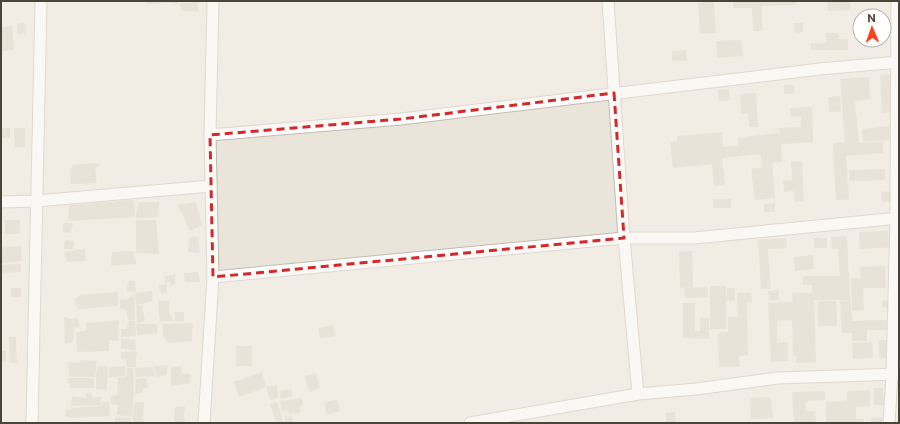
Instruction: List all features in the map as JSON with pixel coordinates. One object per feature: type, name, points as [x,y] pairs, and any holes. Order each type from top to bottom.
[{"type":"street","points":[[32,423],[41,1]]},
{"type":"street","points":[[204,423],[213,277],[210,135],[213,1]]},
{"type":"street","points":[[608,1],[624,238],[638,394]]},
{"type":"street","points":[[889,423],[896,374],[898,218],[897,1]]},
{"type":"street","points":[[210,135],[401,119],[820,69],[898,62]]},
{"type":"street","points":[[1,202],[36,201],[211,186]]},
{"type":"street","points":[[213,277],[624,238],[694,238],[898,218]]},
{"type":"street","points":[[470,423],[638,394],[696,389],[778,378],[896,374]]},
{"type":"highlighted area","points":[[614,93],[624,238],[213,277],[210,135],[401,119]]},
{"type":"shaded area","points":[[1,1],[899,1],[899,423],[1,423]]},
{"type":"building","points":[[147,1],[178,1],[178,4],[161,2],[161,4],[147,4]]},
{"type":"building","points":[[714,1],[716,33],[700,34],[698,3]]},
{"type":"building","points":[[733,1],[796,1],[796,5],[762,6],[762,31],[753,31],[752,8],[733,8]]},
{"type":"building","points":[[827,1],[850,1],[850,10],[828,11]]},
{"type":"building","points":[[198,2],[199,11],[181,11],[180,3]]},
{"type":"building","points":[[25,23],[26,33],[17,34],[17,24]]},
{"type":"building","points":[[794,23],[803,23],[803,32],[795,33]]},
{"type":"building","points":[[12,26],[14,50],[1,51],[1,27]]},
{"type":"building","points":[[826,33],[838,33],[839,39],[848,39],[848,50],[811,50],[811,43],[827,43]]},
{"type":"building","points":[[741,40],[743,56],[717,58],[716,41]]},
{"type":"building","points":[[686,50],[687,61],[672,61],[672,51]]},
{"type":"building","points":[[893,74],[896,112],[882,113],[880,75]]},
{"type":"building","points":[[869,77],[870,99],[855,101],[859,143],[883,141],[883,153],[846,156],[849,199],[836,200],[833,143],[845,142],[840,79]]},
{"type":"building","points":[[784,85],[795,85],[794,94],[784,94]]},
{"type":"building","points":[[729,89],[730,100],[719,101],[718,90]]},
{"type":"building","points":[[756,93],[758,127],[749,127],[748,114],[741,114],[740,94]]},
{"type":"building","points":[[840,96],[841,111],[829,112],[828,97]]},
{"type":"building","points":[[812,107],[813,142],[781,144],[782,162],[772,163],[775,198],[755,200],[751,169],[762,168],[761,154],[722,158],[725,185],[714,186],[712,164],[673,168],[670,142],[677,141],[677,136],[722,132],[723,147],[738,146],[738,138],[779,133],[780,141],[779,128],[801,127],[801,117],[791,117],[790,108]]},
{"type":"building","points":[[889,126],[890,140],[863,142],[862,129]]},
{"type":"building","points":[[1,128],[10,128],[10,138],[1,138]]},
{"type":"building","points":[[14,128],[25,128],[25,147],[15,147]]},
{"type":"building","points":[[802,161],[804,201],[795,202],[794,191],[784,192],[783,181],[792,180],[791,162]]},
{"type":"building","points":[[100,163],[95,169],[97,183],[71,184],[70,170],[73,165]]},
{"type":"building","points":[[885,169],[885,180],[849,181],[849,170]]},
{"type":"building","points":[[893,191],[894,201],[882,202],[881,192]]},
{"type":"building","points":[[713,199],[731,199],[731,208],[713,208]]},
{"type":"building","points":[[134,200],[135,217],[68,221],[69,205]]},
{"type":"building","points":[[138,202],[159,202],[158,217],[136,218]]},
{"type":"building","points":[[196,202],[202,225],[190,231],[178,205]]},
{"type":"building","points":[[775,203],[775,212],[764,212],[764,204]]},
{"type":"building","points":[[5,220],[20,220],[20,234],[5,234]]},
{"type":"building","points":[[136,220],[156,220],[159,254],[136,253]]},
{"type":"building","points":[[63,223],[73,223],[71,233],[63,232]]},
{"type":"building","points":[[888,231],[889,247],[860,249],[859,232]]},
{"type":"building","points":[[847,236],[850,300],[814,300],[816,362],[796,363],[796,356],[793,356],[792,320],[777,321],[777,343],[788,342],[788,361],[771,362],[768,303],[793,302],[792,293],[812,293],[812,285],[803,285],[803,276],[840,276],[838,248],[832,249],[831,237]]},
{"type":"building","points":[[189,237],[198,237],[200,253],[188,252]]},
{"type":"building","points":[[786,238],[787,248],[768,249],[771,289],[761,289],[758,240]]},
{"type":"building","points":[[814,238],[827,238],[827,248],[814,248]]},
{"type":"building","points":[[65,240],[74,241],[73,249],[64,249]]},
{"type":"building","points":[[21,246],[22,261],[1,263],[1,247]]},
{"type":"building","points":[[86,246],[86,261],[66,262],[64,252],[83,249]]},
{"type":"building","points":[[133,251],[136,264],[111,266],[112,252]]},
{"type":"building","points":[[679,251],[692,251],[693,287],[680,288]]},
{"type":"building","points":[[813,255],[814,269],[795,271],[794,257]]},
{"type":"building","points":[[21,264],[21,272],[1,273],[1,265]]},
{"type":"building","points":[[885,266],[886,288],[863,288],[864,310],[852,311],[851,278],[861,278],[860,267]]},
{"type":"building","points":[[198,272],[200,282],[185,282],[184,273]]},
{"type":"building","points":[[175,274],[175,284],[170,286],[170,282],[165,283],[165,276]]},
{"type":"building","points":[[128,281],[135,281],[136,292],[127,291]]},
{"type":"building","points":[[167,284],[167,293],[160,294],[159,285]]},
{"type":"building","points":[[710,286],[726,286],[726,329],[710,329]]},
{"type":"building","points":[[708,287],[708,297],[685,298],[684,288]]},
{"type":"building","points":[[11,288],[21,288],[21,297],[11,297]]},
{"type":"building","points":[[727,288],[735,288],[735,301],[726,301]]},
{"type":"building","points":[[779,290],[779,300],[769,301],[768,291]]},
{"type":"building","points":[[152,291],[153,301],[136,305],[135,293]]},
{"type":"building","points":[[118,292],[118,306],[78,309],[74,299],[80,295]]},
{"type":"building","points":[[737,293],[751,293],[752,302],[747,302],[748,355],[739,356],[740,367],[719,367],[718,333],[728,332],[728,317],[738,317]]},
{"type":"building","points":[[134,294],[135,320],[128,320],[126,310],[120,308],[120,299],[127,299]]},
{"type":"building","points":[[850,300],[852,321],[888,320],[888,330],[867,330],[867,341],[852,341],[852,333],[842,333],[840,301]]},
{"type":"building","points":[[889,300],[889,307],[882,307],[882,301]]},
{"type":"building","points":[[158,301],[169,301],[169,312],[174,321],[160,321]]},
{"type":"building","points":[[818,301],[836,301],[837,326],[818,326]]},
{"type":"building","points":[[683,303],[695,303],[695,331],[700,331],[700,317],[709,318],[709,339],[683,338]]},
{"type":"building","points":[[142,305],[145,321],[137,323],[136,306]]},
{"type":"building","points":[[175,312],[184,312],[184,321],[175,321]]},
{"type":"building","points":[[64,317],[72,319],[78,318],[80,327],[74,328],[73,342],[65,344]]},
{"type":"building","points":[[119,320],[118,341],[109,340],[109,351],[77,352],[76,333],[86,330],[86,323]]},
{"type":"building","points":[[128,321],[135,321],[136,336],[121,337],[121,329],[127,329]]},
{"type":"building","points":[[193,323],[192,341],[169,343],[163,336],[163,324]]},
{"type":"building","points":[[136,324],[157,324],[157,333],[137,335]]},
{"type":"building","points":[[333,325],[335,336],[320,338],[318,328]]},
{"type":"building","points":[[9,337],[16,337],[17,362],[10,363]]},
{"type":"building","points":[[121,339],[135,339],[136,350],[121,349]]},
{"type":"building","points":[[879,340],[888,340],[888,358],[879,358]]},
{"type":"building","points":[[872,342],[873,358],[853,359],[852,343]]},
{"type":"building","points":[[236,346],[252,346],[252,366],[236,366]]},
{"type":"building","points":[[1,351],[6,351],[6,362],[1,362]]},
{"type":"building","points":[[137,351],[135,367],[127,367],[126,360],[121,359],[121,352]]},
{"type":"building","points":[[80,360],[97,361],[95,377],[69,377],[68,362],[80,363]]},
{"type":"building","points":[[168,365],[167,375],[157,377],[154,366]]},
{"type":"building","points":[[98,366],[108,366],[107,390],[96,389]]},
{"type":"building","points":[[125,366],[125,376],[109,377],[109,367]]},
{"type":"building","points":[[181,366],[182,374],[191,374],[190,383],[171,386],[171,367]]},
{"type":"building","points":[[153,367],[155,376],[136,377],[135,368]]},
{"type":"building","points":[[127,368],[133,368],[134,390],[132,416],[117,415],[118,405],[111,404],[111,396],[117,395],[118,378],[126,377]]},
{"type":"building","points":[[262,372],[266,387],[239,397],[234,382]]},
{"type":"building","points":[[316,373],[320,388],[309,392],[305,376]]},
{"type":"building","points":[[68,378],[94,378],[94,388],[70,388]]},
{"type":"building","points":[[146,378],[148,388],[143,388],[143,393],[135,394],[136,379]]},
{"type":"building","points":[[276,385],[279,398],[270,400],[266,387]]},
{"type":"building","points":[[874,388],[883,388],[884,405],[874,405]]},
{"type":"building","points":[[291,389],[293,396],[281,399],[279,391]]},
{"type":"building","points":[[870,390],[870,406],[856,407],[856,419],[864,419],[864,423],[826,423],[826,402],[847,401],[847,391]]},
{"type":"building","points":[[825,391],[825,400],[806,401],[806,411],[815,411],[816,423],[794,423],[792,392]]},
{"type":"building","points":[[86,393],[91,393],[92,397],[101,397],[100,405],[71,406],[72,396],[86,398]]},
{"type":"building","points":[[771,397],[773,418],[751,419],[750,398]]},
{"type":"building","points":[[302,398],[303,405],[300,406],[301,412],[290,414],[288,410],[282,411],[280,401]]},
{"type":"building","points":[[337,399],[340,411],[327,415],[324,403]]},
{"type":"building","points":[[101,402],[109,402],[110,416],[65,417],[66,410],[71,410],[72,408],[101,406]]},
{"type":"building","points":[[135,402],[144,402],[144,423],[134,423],[132,417]]},
{"type":"building","points":[[277,402],[284,423],[277,423],[270,404]]},
{"type":"building","points":[[185,406],[185,423],[174,423],[175,407]]},
{"type":"building","points":[[675,412],[676,423],[666,423],[666,413]]},
{"type":"building","points":[[284,416],[292,417],[293,423],[286,423]]},
{"type":"building","points":[[115,417],[131,418],[131,423],[115,423]]},
{"type":"building","points":[[882,417],[883,423],[872,423],[871,418]]}]
